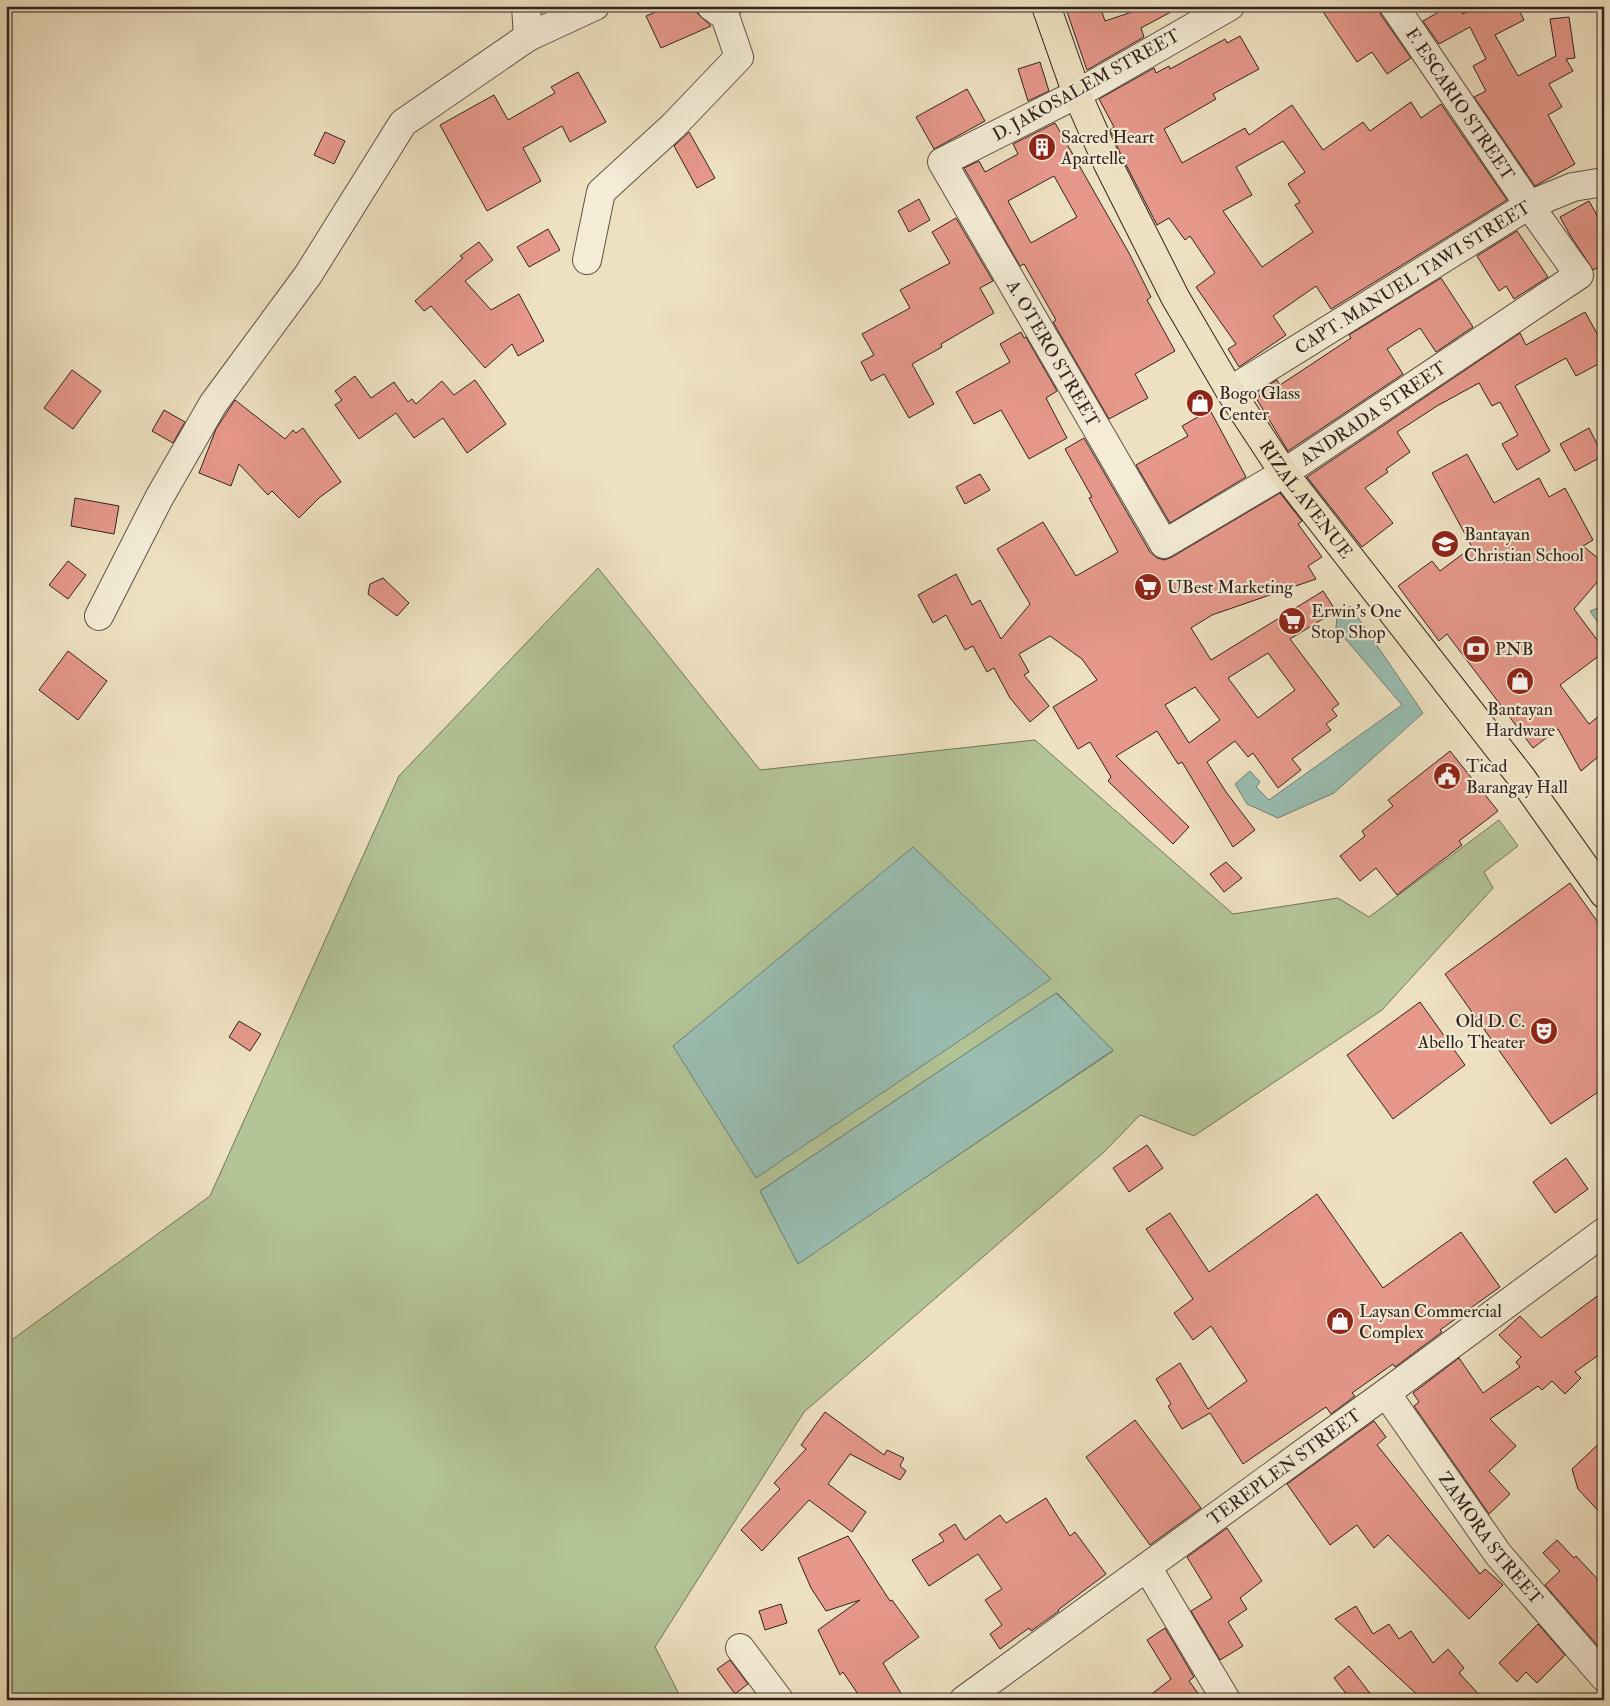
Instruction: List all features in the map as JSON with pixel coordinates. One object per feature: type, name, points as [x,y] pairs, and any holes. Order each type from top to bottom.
[{"type":"main road","name":"RIZAL AVENUE","points":[[1046,6],[1077,94],[1108,164],[1175,297],[1230,391],[1284,473],[1521,777],[1604,894]]},
{"type":"street","points":[[526,6],[528,37]]},
{"type":"street","points":[[99,616],[159,498],[213,404],[308,276],[402,123],[528,37],[595,6]]},
{"type":"street","points":[[586,260],[601,192],[673,126],[738,57],[725,16],[711,6]]},
{"type":"street","name":"D. JAKOSALEM STREET","points":[[942,162],[1077,94],[1230,6]]},
{"type":"street","name":"F. ESCARIO STREET","points":[[1394,6],[1528,205],[1579,276]]},
{"type":"street","name":"A. OTERO STREET","points":[[942,162],[1164,544]]},
{"type":"street","name":"CAPT. MANUEL TAWI STREET","points":[[1230,391],[1528,205],[1573,187],[1604,182]]},
{"type":"street","name":"ANDRADA STREET","points":[[1164,544],[1284,473],[1579,276]]},
{"type":"street","name":"TEREPLEN STREET","points":[[964,1700],[1604,1232]]},
{"type":"street","name":"ZAMORA STREET","points":[[1386,1393],[1498,1554],[1604,1677]]},
{"type":"street","points":[[1147,1567],[1226,1700]]},
{"type":"street","points":[[740,1648],[779,1700]]},
{"type":"green space","points":[[598,568],[760,770],[1035,740],[1233,914],[1338,898],[1369,917],[1499,820],[1518,846],[1484,872],[1493,888],[1382,1010],[1194,1136],[1140,1115],[1103,1153],[804,1412],[655,1647],[682,1700],[6,1700],[6,1344],[210,1196],[399,776]],"holes":[[[1057,993],[1113,1051],[798,1263],[760,1191]]]},
{"type":"water","points":[[1350,606],[1423,713],[1334,793],[1278,818],[1247,804],[1235,784],[1250,771],[1260,782],[1256,787],[1269,800],[1402,705],[1336,628],[1337,616]]},
{"type":"water","points":[[1604,606],[1604,632],[1590,611]]},
{"type":"water","points":[[913,847],[1051,979],[756,1178],[673,1046]]},
{"type":"water","points":[[1056,993],[1113,1050],[798,1264],[760,1191]]},
{"type":"building","points":[[656,6],[696,6],[697,13],[711,26],[661,48],[646,16],[658,11]]},
{"type":"building","points":[[736,6],[755,6],[740,13]]},
{"type":"building","points":[[1065,6],[1100,6],[1105,21],[1150,6],[1182,6],[1141,28],[1144,37],[1087,70]]},
{"type":"building","points":[[1319,6],[1377,6],[1381,15],[1411,58],[1387,74],[1372,52],[1357,62]]},
{"type":"building","points":[[1449,6],[1459,6],[1463,14],[1477,6],[1517,6],[1524,20],[1495,35],[1518,76],[1556,56],[1550,19],[1569,17],[1575,58],[1566,59],[1573,71],[1549,84],[1562,107],[1548,115],[1575,164],[1535,186],[1474,97],[1486,91],[1473,66],[1486,59],[1470,27],[1439,44],[1423,21]]},
{"type":"building","points":[[1240,36],[1259,69],[1213,94],[1216,99],[1164,129],[1182,163],[1245,128],[1249,135],[1292,105],[1323,150],[1363,122],[1370,131],[1411,102],[1421,118],[1441,104],[1507,200],[1331,309],[1316,286],[1273,316],[1286,335],[1239,367],[1228,349],[1236,344],[1196,287],[1215,273],[1190,236],[1185,240],[1169,218],[1157,225],[1122,157],[1110,130],[1114,127],[1099,99],[1154,68],[1156,73],[1169,66],[1170,69],[1225,39],[1227,43]],"holes":[[[1283,141],[1305,172],[1288,184],[1300,202],[1295,205],[1313,232],[1262,267],[1223,211],[1252,195],[1236,167]]]},
{"type":"building","points":[[1040,62],[1049,91],[1028,101],[1018,69]]},
{"type":"building","points":[[578,72],[606,122],[570,142],[562,126],[523,148],[541,181],[487,211],[440,125],[494,95],[508,120],[555,93],[551,87]]},
{"type":"building","points":[[967,89],[985,121],[934,149],[916,117]]},
{"type":"building","points":[[1055,123],[1129,253],[1151,297],[1147,300],[1175,351],[1135,374],[1148,398],[1109,419],[1053,322],[1056,320],[1024,264],[1020,266],[964,168],[979,161],[985,172],[1018,154],[1013,144]],"holes":[[[1054,176],[1077,217],[1031,243],[1008,201]]]},
{"type":"building","points":[[325,132],[345,141],[334,164],[314,155]]},
{"type":"building","points":[[689,132],[715,178],[697,188],[674,146]]},
{"type":"building","points":[[919,199],[930,220],[909,232],[898,211]]},
{"type":"building","points":[[1589,201],[1604,228],[1604,264],[1593,270],[1560,217]]},
{"type":"building","points":[[956,218],[993,281],[980,288],[994,313],[941,344],[942,347],[912,364],[934,404],[909,418],[884,374],[871,381],[861,362],[874,355],[862,334],[910,308],[900,290],[950,263],[932,232]]},
{"type":"building","points":[[548,229],[560,250],[529,267],[517,247]]},
{"type":"building","points":[[1517,231],[1548,277],[1514,299],[1506,286],[1499,291],[1477,256]]},
{"type":"building","points":[[479,242],[493,260],[465,281],[491,310],[519,294],[544,341],[518,356],[512,344],[485,368],[431,306],[424,311],[415,301],[463,258],[460,256]]},
{"type":"building","points":[[1441,278],[1473,327],[1436,352],[1420,328],[1387,349],[1403,374],[1288,451],[1256,398],[1260,396],[1257,392],[1277,380],[1280,385],[1351,338],[1349,335]]},
{"type":"building","points":[[1585,312],[1604,346],[1604,361],[1576,376],[1566,358],[1515,386],[1550,451],[1517,470],[1502,444],[1518,435],[1500,402],[1492,406],[1479,383],[1437,406],[1397,432],[1410,452],[1386,469],[1388,472],[1365,488],[1393,523],[1362,547],[1307,477],[1520,333],[1526,345]]},
{"type":"building","points":[[1021,332],[1024,338],[1026,337],[1057,391],[1046,398],[1067,438],[1029,459],[1001,410],[974,424],[956,392],[1010,362],[1000,344]]},
{"type":"building","points":[[72,370],[101,391],[73,429],[44,408]]},
{"type":"building","points":[[355,376],[371,398],[394,382],[408,402],[412,399],[416,404],[442,381],[454,395],[475,380],[506,424],[467,453],[443,418],[414,438],[396,413],[359,439],[335,405],[342,400],[335,391]]},
{"type":"building","points":[[235,400],[285,439],[293,430],[296,433],[303,428],[341,482],[320,497],[299,518],[272,491],[268,495],[239,464],[231,486],[199,473],[216,429]]},
{"type":"building","points":[[164,410],[185,422],[173,443],[152,431]]},
{"type":"building","points":[[1210,410],[1246,477],[1170,523],[1136,465],[1188,436],[1182,426]]},
{"type":"building","points":[[1589,428],[1603,456],[1575,471],[1560,444]]},
{"type":"building","points":[[1084,438],[1150,552],[1157,558],[1165,560],[1172,557],[1280,493],[1302,521],[1298,524],[1322,557],[1308,566],[1316,579],[1212,615],[1191,628],[1211,660],[1323,591],[1336,611],[1290,639],[1339,704],[1332,709],[1337,716],[1326,724],[1331,730],[1292,759],[1301,770],[1278,788],[1253,753],[1248,757],[1235,741],[1207,762],[1226,792],[1255,830],[1233,847],[1182,762],[1178,764],[1157,731],[1116,756],[1189,827],[1173,844],[1108,781],[1111,777],[1090,742],[1078,749],[1053,707],[1097,680],[1082,659],[1050,636],[1019,654],[1029,672],[1024,675],[1049,706],[1030,722],[1010,698],[994,668],[987,672],[973,646],[965,650],[946,615],[933,623],[918,595],[956,574],[972,605],[980,600],[1001,639],[1030,604],[997,549],[1043,522],[1076,576],[1118,552],[1089,498],[1092,497],[1065,449]],"holes":[[[1268,653],[1295,690],[1258,718],[1228,678]],[[1195,687],[1220,720],[1189,743],[1165,705]]]},
{"type":"building","points":[[1467,454],[1494,503],[1539,478],[1549,497],[1565,488],[1593,540],[1583,546],[1604,563],[1604,574],[1574,609],[1604,649],[1604,652],[1560,685],[1589,724],[1604,712],[1604,752],[1581,771],[1558,729],[1533,748],[1447,634],[1439,641],[1398,586],[1432,561],[1440,571],[1472,547],[1432,473]]},
{"type":"building","points":[[980,474],[990,490],[965,504],[956,487]]},
{"type":"building","points":[[75,498],[119,506],[114,534],[71,526]]},
{"type":"building","points":[[68,561],[86,575],[68,599],[49,585]]},
{"type":"building","points":[[383,578],[409,603],[397,616],[368,594],[370,584]]},
{"type":"building","points":[[68,651],[107,681],[78,720],[39,690]]},
{"type":"building","points":[[1450,751],[1498,811],[1459,841],[1462,845],[1397,895],[1376,868],[1360,881],[1340,856],[1365,836],[1362,831],[1393,806],[1388,800]]},
{"type":"building","points":[[1226,862],[1242,878],[1224,892],[1210,874]]},
{"type":"building","name":"Old D. C. Abello Theater","points":[[1570,883],[1604,931],[1604,1088],[1551,1124],[1445,974]]},
{"type":"building","points":[[1420,1002],[1465,1065],[1393,1119],[1347,1055]]},
{"type":"building","points":[[239,1021],[261,1034],[250,1051],[229,1037]]},
{"type":"building","points":[[1147,1145],[1163,1168],[1129,1192],[1113,1168]]},
{"type":"building","points":[[1566,1158],[1588,1189],[1555,1213],[1533,1182]]},
{"type":"building","points":[[1317,1194],[1383,1288],[1461,1232],[1500,1287],[1440,1330],[1442,1332],[1395,1367],[1393,1364],[1352,1393],[1355,1396],[1331,1414],[1326,1407],[1243,1464],[1210,1413],[1182,1429],[1168,1406],[1171,1404],[1156,1379],[1180,1363],[1208,1409],[1247,1381],[1211,1326],[1193,1340],[1174,1313],[1193,1299],[1146,1229],[1170,1213],[1209,1272]]},
{"type":"building","points":[[1604,1291],[1604,1351],[1575,1372],[1581,1378],[1565,1394],[1552,1381],[1542,1390],[1538,1386],[1490,1419],[1516,1446],[1489,1471],[1510,1494],[1489,1514],[1414,1406],[1419,1402],[1413,1393],[1459,1358],[1483,1393],[1520,1367],[1516,1362],[1521,1357],[1499,1335],[1520,1316],[1541,1338]]},
{"type":"building","points":[[825,1412],[884,1455],[887,1450],[904,1458],[900,1466],[906,1471],[900,1480],[850,1454],[828,1484],[866,1512],[852,1532],[809,1500],[762,1551],[741,1530],[780,1489],[774,1483],[806,1449],[801,1445]]},
{"type":"building","points":[[1135,1420],[1201,1508],[1150,1545],[1086,1457]]},
{"type":"building","points":[[1374,1421],[1386,1437],[1377,1445],[1480,1574],[1485,1569],[1503,1585],[1469,1619],[1388,1535],[1374,1548],[1357,1525],[1330,1545],[1287,1484]]},
{"type":"building","points":[[1604,1439],[1604,1517],[1578,1489],[1572,1469]]},
{"type":"building","points":[[1046,1498],[1070,1536],[1075,1532],[1106,1574],[1031,1631],[1029,1628],[1000,1649],[990,1634],[1002,1625],[985,1600],[1002,1589],[978,1554],[929,1586],[912,1560],[944,1541],[939,1534],[955,1524],[965,1540],[1000,1515],[1006,1523]]},
{"type":"building","points":[[1227,1528],[1262,1581],[1240,1598],[1247,1609],[1228,1622],[1243,1646],[1220,1660],[1191,1611],[1212,1598],[1187,1557]]},
{"type":"building","points":[[848,1536],[890,1601],[892,1600],[919,1637],[883,1663],[905,1700],[862,1700],[843,1672],[840,1675],[818,1630],[860,1600],[826,1611],[811,1588],[798,1558]]},
{"type":"building","points":[[1557,1540],[1574,1558],[1576,1556],[1604,1586],[1604,1653],[1545,1585],[1560,1571],[1543,1553]]},
{"type":"building","points":[[781,1604],[787,1623],[765,1630],[759,1611]]},
{"type":"building","points":[[1356,1606],[1373,1634],[1389,1624],[1399,1639],[1411,1631],[1433,1663],[1448,1649],[1464,1668],[1459,1673],[1484,1700],[1423,1700],[1335,1619]]},
{"type":"building","points":[[1538,1624],[1565,1655],[1537,1683],[1526,1672],[1517,1682],[1499,1663]]},
{"type":"building","points":[[1165,1628],[1194,1677],[1189,1681],[1203,1700],[1144,1700],[1171,1679],[1147,1640]]},
{"type":"building","points":[[730,1660],[748,1684],[735,1694],[717,1669]]},
{"type":"building","points":[[1349,1666],[1375,1700],[1351,1700],[1334,1678]]},
{"type":"place","name":"Sacred Heart Apartelle","points":[[1042,147]]},
{"type":"place","name":"Bogo Glass Center","points":[[1200,403]]},
{"type":"place","name":"Bantayan Christian School","points":[[1445,544]]},
{"type":"place","name":"UBest Marketing","points":[[1148,587]]},
{"type":"place","name":"Erwin's One Stop Shop","points":[[1292,621]]},
{"type":"place","name":"PNB","points":[[1476,649]]},
{"type":"place","name":"Bantayan Hardware","points":[[1520,681]]},
{"type":"place","name":"Ticad Barangay Hall","points":[[1447,776]]},
{"type":"place","name":"Old D. C. Abello Theater","points":[[1544,1031]]},
{"type":"place","name":"Laysan Commercial Complex","points":[[1340,1321]]}]
